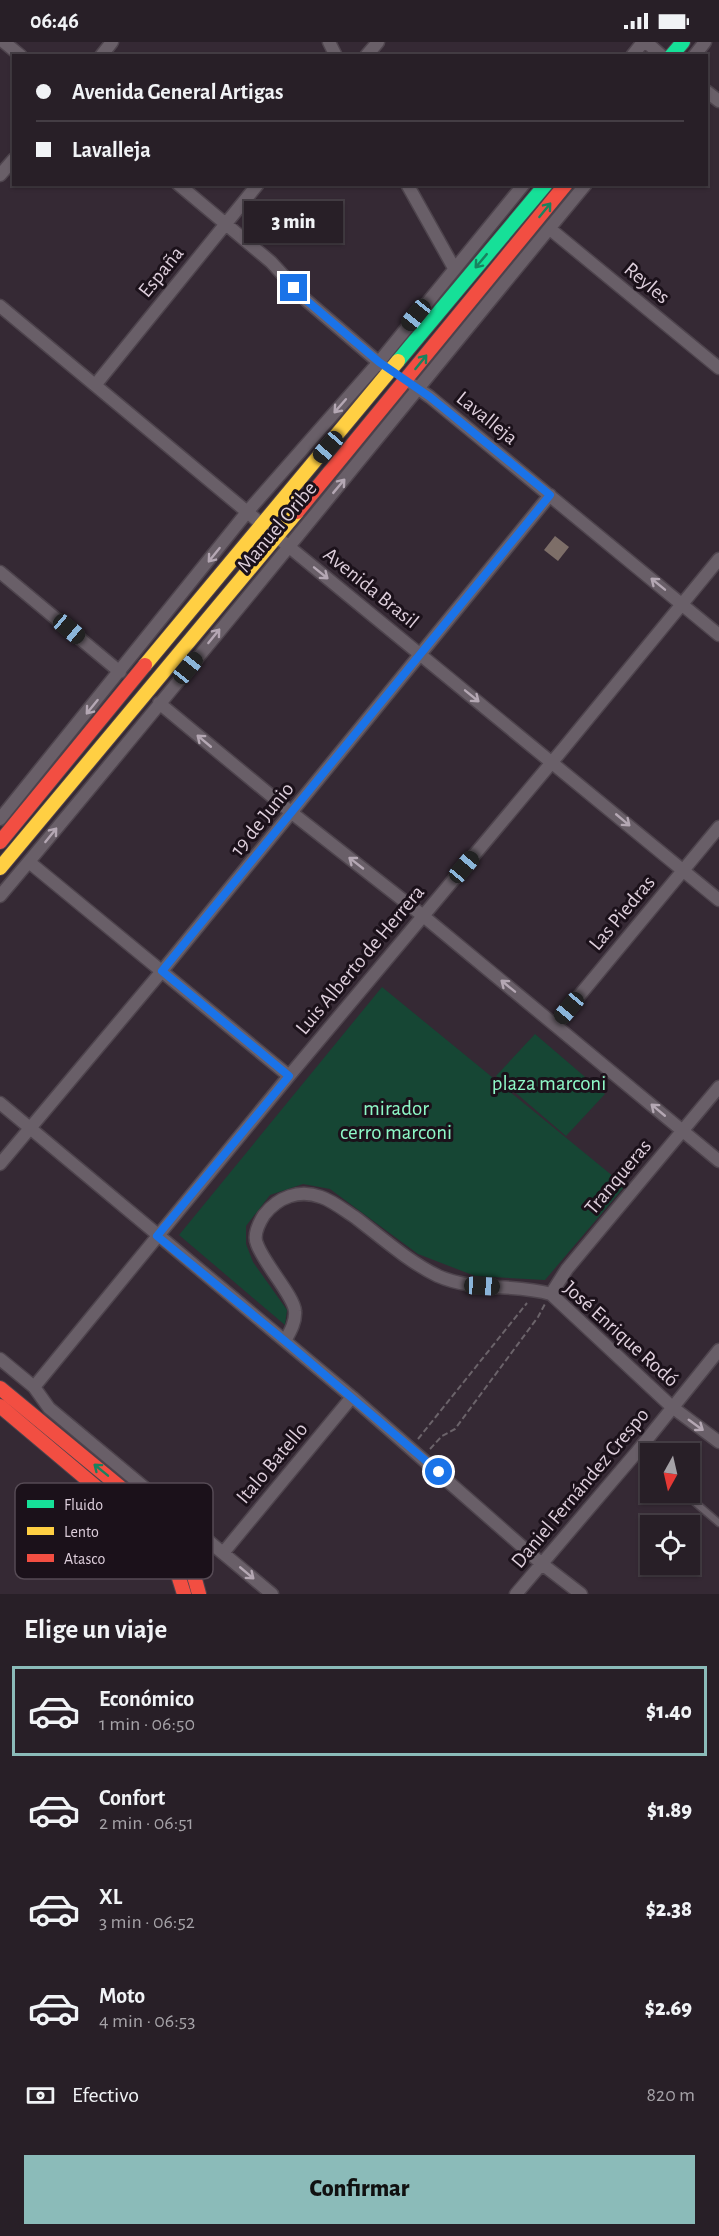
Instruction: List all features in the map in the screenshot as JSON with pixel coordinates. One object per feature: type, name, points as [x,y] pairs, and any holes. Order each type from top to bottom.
[{"type":"highway","points":[[662,52],[683,42]]},
{"type":"highway","name":"Manuel Oribe","points":[[0,842],[262,522],[341,431],[384,366],[544,186]]},
{"type":"highway","name":"Manuel Oribe","points":[[0,868],[406,381],[564,186]]},
{"type":"highway","points":[[0,1388],[117,1483]]},
{"type":"highway","points":[[0,1406],[91,1483]]},
{"type":"highway","points":[[179,1579],[184,1594]]},
{"type":"highway","points":[[197,1579],[200,1594]]},
{"type":"street","points":[[4,42],[19,54]]},
{"type":"street","points":[[102,54],[112,42]]},
{"type":"street","points":[[368,54],[378,42]]},
{"type":"street","points":[[634,54],[644,42],[662,52]]},
{"type":"street","points":[[696,54],[705,42]]},
{"type":"street","points":[[0,175],[12,161]]},
{"type":"street","name":"Lavalleja","points":[[180,186],[271,262],[306,300],[384,366],[419,390],[719,634]]},
{"type":"street","name":"España","points":[[96,384],[256,186]]},
{"type":"street","points":[[408,186],[454,268]]},
{"type":"street","points":[[0,819],[248,511],[384,366],[454,268],[522,186]]},
{"type":"street","name":"Manuel Oribe","points":[[0,896],[419,390],[584,186]]},
{"type":"street","name":"Reyles","points":[[550,229],[719,368]]},
{"type":"street","name":"Avenida Brasil","points":[[0,306],[719,900]]},
{"type":"street","points":[[341,431],[354,443]]},
{"type":"street","name":"19 de Junio","points":[[0,1164],[422,655],[550,495]]},
{"type":"street","name":"Luis Alberto de Herrera","points":[[34,1387],[422,915],[553,762],[719,559]]},
{"type":"street","points":[[0,572],[120,672]]},
{"type":"street","points":[[159,703],[292,813],[422,915],[719,1161]]},
{"type":"street","name":"Las Piedras","points":[[555,1025],[719,827]]},
{"type":"street","points":[[29,862],[289,1076]]},
{"type":"street","name":"Tranqueras","points":[[551,1294],[567,1269],[719,1087]]},
{"type":"street","points":[[0,1103],[352,1397],[542,1564],[581,1594]]},
{"type":"street","name":"José Enrique Rodó","points":[[285,1341],[295,1321],[295,1310],[291,1299],[265,1262],[256,1243],[256,1234],[260,1221],[277,1201],[292,1195],[310,1194],[323,1197],[356,1218],[417,1264],[439,1276],[460,1283],[537,1290],[551,1294],[672,1407],[719,1442]]},
{"type":"street","name":"Daniel Fernández Crespo","points":[[516,1594],[636,1454],[719,1350]]},
{"type":"street","points":[[0,1359],[34,1387],[49,1408],[139,1483]]},
{"type":"street","name":"Italo Batello","points":[[223,1553],[352,1397]]},
{"type":"street","points":[[213,1545],[272,1594]]},
{"type":"lane","points":[[636,1454],[640,1457]]},
{"type":"lane","points":[[695,1503],[719,1523]]},
{"type":"path","points":[[410,1448],[537,1290]]},
{"type":"path","points":[[421,1457],[442,1436],[455,1429],[538,1317],[551,1294]]},
{"type":"green space","name":"mirador cerro marconi","points":[[382,987],[625,1186],[545,1280],[475,1276],[418,1254],[330,1189],[303,1184],[270,1195],[246,1226],[246,1244],[253,1262],[287,1310],[285,1325],[179,1235]]},
{"type":"green space","name":"plaza marconi","points":[[535,1034],[605,1094],[566,1136],[496,1076]]},
{"type":"building","points":[[555,536],[569,547],[558,561],[544,550]]},
{"type":"traffic: fast","points":[[673,54],[683,42]]},
{"type":"traffic: fast","points":[[398,361],[544,186]]},
{"type":"traffic: slow","points":[[145,665],[398,361]]},
{"type":"traffic: slow","points":[[0,868],[297,512]]},
{"type":"traffic: jam","points":[[297,512],[564,186]]},
{"type":"traffic: jam","points":[[0,842],[145,665]]},
{"type":"traffic: jam","points":[[0,1388],[115,1483]]},
{"type":"traffic: jam","points":[[0,1406],[91,1483]]},
{"type":"traffic: jam","points":[[179,1579],[184,1594]]},
{"type":"traffic: jam","points":[[195,1579],[199,1594]]},
{"type":"route","points":[[294,288],[379,362],[430,397],[550,495],[162,971],[289,1076],[157,1236],[439,1472]]}]
